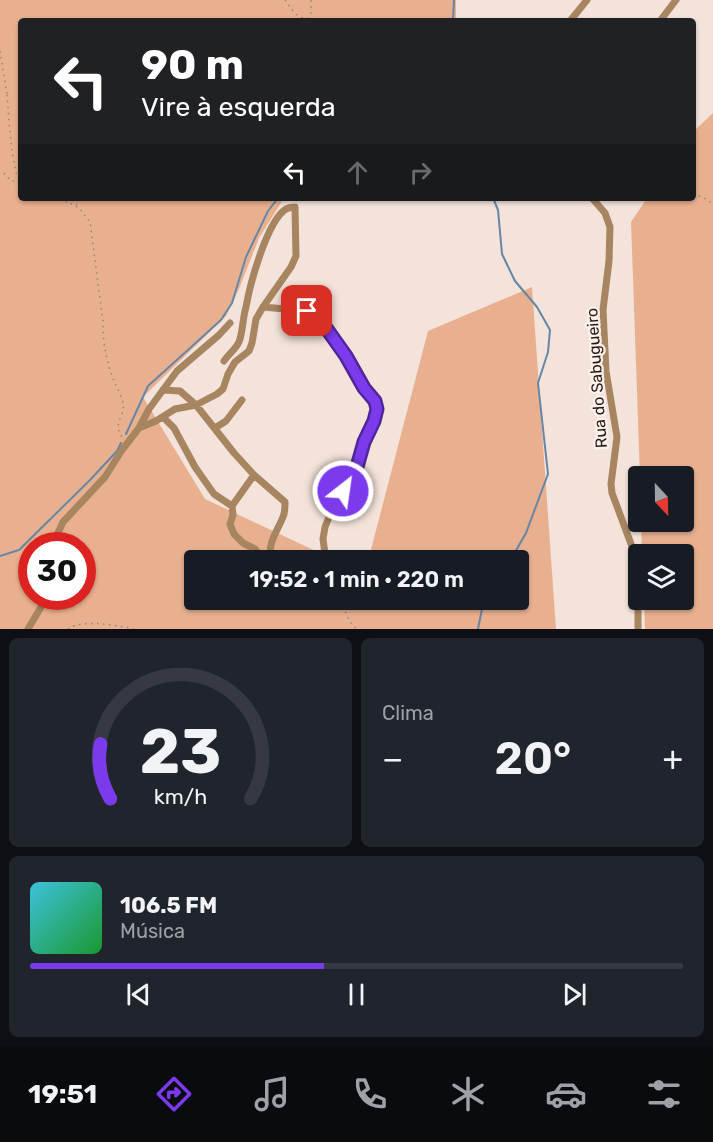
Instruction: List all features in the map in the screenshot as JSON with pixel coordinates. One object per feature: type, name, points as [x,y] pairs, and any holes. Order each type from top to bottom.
[{"type":"street","points":[[572,18],[586,0]]},
{"type":"street","points":[[662,18],[676,0]]},
{"type":"street","name":"Rua do Sabugueiro","points":[[595,201],[605,213],[610,227],[609,261],[603,310],[606,371],[617,438],[611,484],[612,493],[637,560],[638,629]]},
{"type":"street","points":[[139,428],[175,409],[196,405],[223,389],[235,362],[249,351],[256,319],[296,256],[295,207],[287,208],[278,217],[262,248],[246,305],[240,340],[224,361]]},
{"type":"street","points":[[263,307],[307,311],[319,318],[346,356],[364,388],[375,401],[377,409],[374,421],[364,442],[353,481],[334,505],[325,527],[324,550]]},
{"type":"street","points":[[58,532],[63,522],[105,477],[139,428],[149,409],[177,371],[230,323]]},
{"type":"street","points":[[163,390],[180,391],[196,405],[254,475],[285,502],[284,516],[276,529],[271,550]]},
{"type":"street","points":[[214,428],[226,421],[242,400]]},
{"type":"street","points":[[163,417],[174,428],[195,467],[214,494],[232,506]]},
{"type":"street","points":[[254,475],[232,506],[233,515],[230,525],[234,534],[243,543],[256,550]]},
{"type":"street","points":[[28,629],[39,610]]},
{"type":"path","points":[[285,0],[302,18]]},
{"type":"path","points":[[310,18],[311,0]]},
{"type":"path","points":[[0,51],[14,162],[18,177]]},
{"type":"path","points":[[4,173],[10,180],[18,183]]},
{"type":"path","points":[[696,195],[713,204]]},
{"type":"path","points":[[66,201],[76,206],[90,222],[104,321],[102,335],[110,370],[123,404],[117,424],[120,436],[128,442]]},
{"type":"path","points":[[76,206],[81,201]]},
{"type":"path","points":[[345,610],[356,629]]},
{"type":"path","points":[[68,629],[73,625],[99,624],[135,629]]},
{"type":"shaded area","points":[[0,0],[456,0],[456,18],[18,18],[18,201],[282,201],[259,238],[226,316],[143,397],[205,499],[314,550],[184,550],[184,610],[529,610],[529,550],[371,550],[428,331],[532,287],[556,629],[0,629]]},
{"type":"shaded area","points":[[713,113],[713,629],[645,629],[644,610],[694,610],[694,544],[642,544],[641,532],[694,532],[694,466],[640,466],[631,222],[645,201],[696,201],[696,129]]},
{"type":"waterway","points":[[453,18],[454,0]]},
{"type":"waterway","points":[[126,434],[148,386],[221,320],[232,303],[246,257],[268,211],[276,201]]},
{"type":"waterway","points":[[494,201],[498,210],[502,254],[515,281],[537,307],[550,330],[548,352],[538,383],[548,474],[526,533],[516,550]]},
{"type":"waterway","points":[[0,556],[19,550],[90,480],[117,451],[121,443]]},
{"type":"waterway","points":[[478,629],[482,610]]},
{"type":"route","points":[[307,311],[319,318],[346,356],[364,388],[375,401],[377,409],[364,442],[353,481],[343,491]]}]
